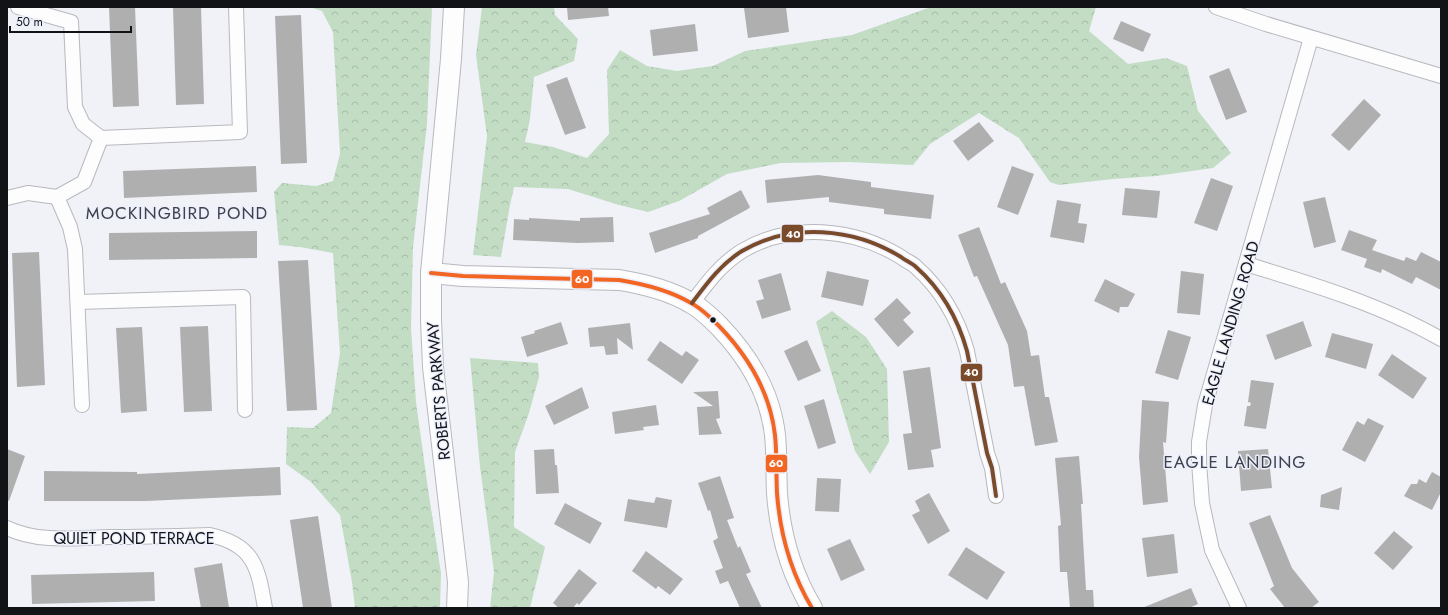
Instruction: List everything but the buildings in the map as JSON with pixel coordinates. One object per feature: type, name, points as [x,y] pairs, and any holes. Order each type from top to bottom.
[{"type":"main road","name":"ROBERTS PARKWAY","points":[[454,7],[451,59],[431,273],[431,320],[433,367],[455,544],[458,582],[458,608]]},
{"type":"main road","points":[[431,273],[463,276],[619,280],[638,283],[666,291],[692,303],[710,318],[731,339],[744,355],[764,392],[771,414],[774,434],[778,493],[787,552],[796,578],[812,608]]},
{"type":"street","points":[[18,7],[71,22],[75,107],[83,124],[101,138],[240,132],[236,7]]},
{"type":"street","points":[[1216,7],[1311,38],[1441,76]]},
{"type":"street","name":"EAGLE LANDING ROAD","points":[[1239,608],[1212,550],[1202,503],[1199,442],[1205,405],[1311,38]]},
{"type":"street","points":[[7,198],[28,193],[58,197],[84,182],[101,138]]},
{"type":"street","points":[[58,197],[70,227],[75,249],[82,405]]},
{"type":"street","points":[[692,303],[714,274],[731,258],[756,244],[788,234],[819,232],[850,236],[867,241],[890,251],[915,266],[933,284],[943,297],[954,314],[963,335],[987,453],[992,468],[996,496]]},
{"type":"street","points":[[1246,264],[1284,275],[1385,311],[1441,339]]},
{"type":"street","points":[[78,302],[243,297],[245,410]]},
{"type":"street","name":"QUIET POND TERRACE","points":[[7,528],[17,533],[29,536],[55,538],[210,535],[225,538],[241,547],[254,563],[259,573],[265,608]]},
{"type":"green space","points":[[309,7],[432,7],[427,124],[413,247],[411,328],[416,402],[441,573],[440,608],[355,608],[340,515],[311,482],[286,464],[287,427],[313,428],[331,413],[340,353],[333,253],[279,245],[274,192],[282,183],[316,186],[333,181],[340,154],[333,32],[322,11]]},
{"type":"green space","points":[[482,7],[554,7],[555,15],[578,39],[574,61],[534,77],[530,119],[525,142],[553,147],[587,158],[609,134],[607,70],[620,50],[647,66],[677,71],[713,66],[745,51],[852,35],[931,7],[1096,7],[1089,31],[1128,64],[1166,58],[1187,66],[1198,111],[1231,153],[1213,168],[1156,176],[1059,185],[1050,182],[1019,138],[979,113],[930,144],[913,165],[848,162],[781,163],[727,174],[679,201],[648,212],[619,205],[568,189],[514,187],[501,257],[473,255],[487,136],[476,55]]},
{"type":"green space","points":[[832,311],[866,337],[887,369],[889,442],[870,474],[855,451],[816,322]]},
{"type":"green space","points":[[470,358],[538,363],[539,377],[529,413],[515,452],[514,527],[545,547],[530,608],[490,608],[494,572],[480,467]]},
{"type":"transit line","name":"40","points":[[692,303],[715,274],[734,256],[761,242],[781,236],[822,232],[843,235],[883,247],[911,263],[934,285],[954,316],[959,328],[967,351],[987,453],[992,468],[996,496]]},
{"type":"transit line","name":"60","points":[[431,273],[463,276],[619,280],[665,291],[683,298],[706,313],[730,338],[748,362],[763,390],[768,404],[775,435],[777,493],[784,538],[792,567],[812,608]]},
{"type":"district","name":"MOCKINGBIRD POND","points":[[177,213]]},
{"type":"district","name":"EAGLE LANDING","points":[[1235,462]]}]
